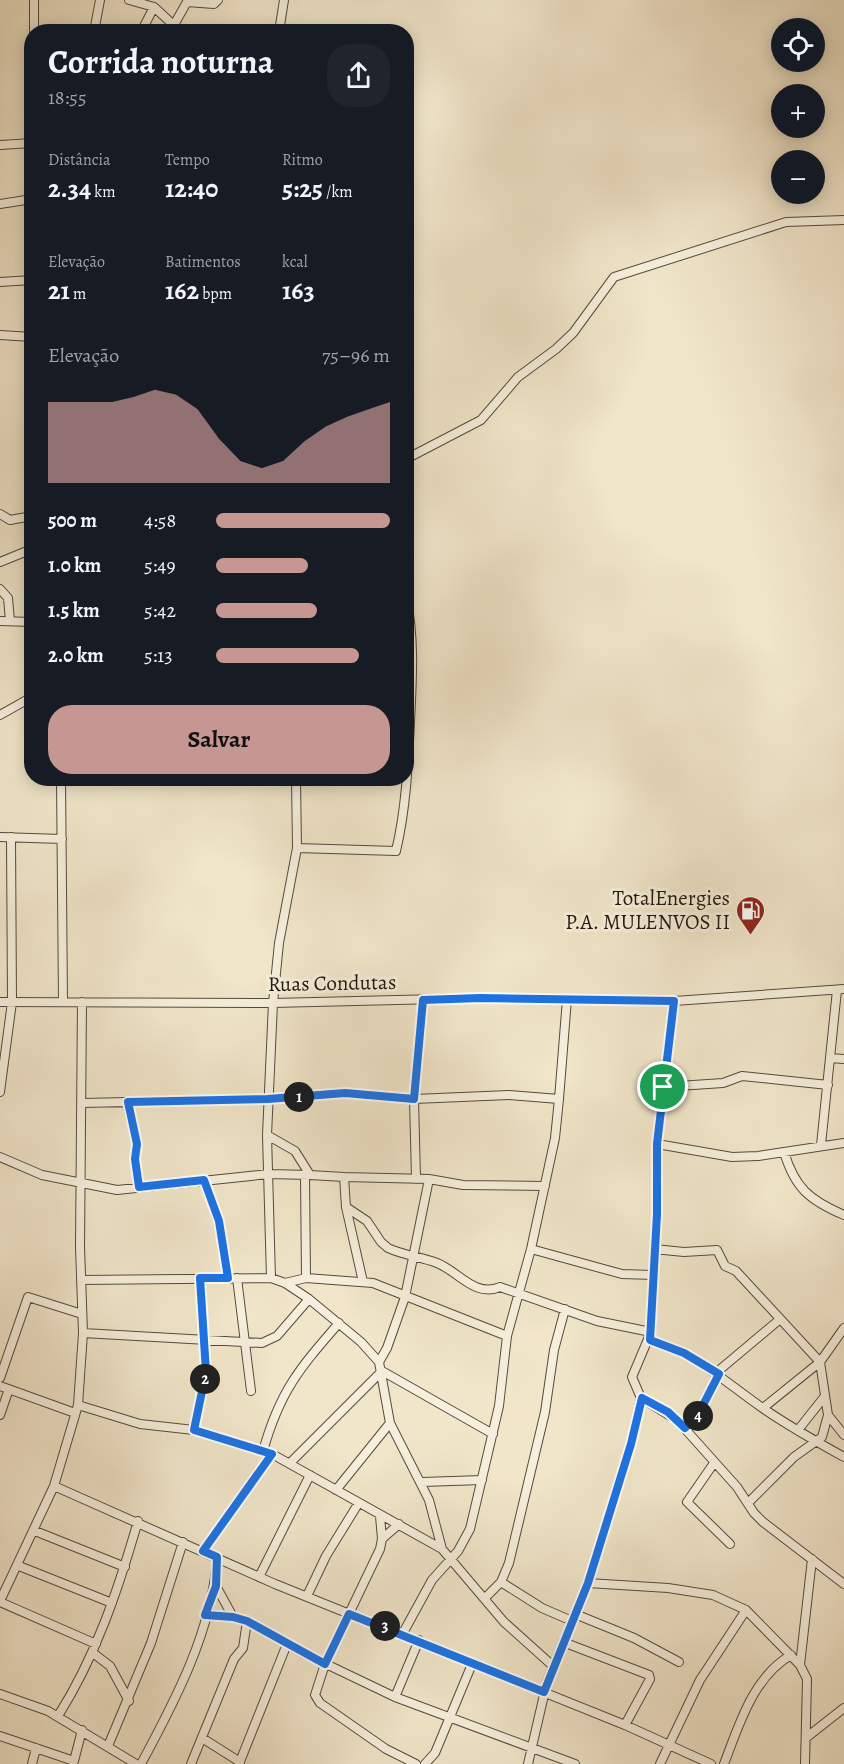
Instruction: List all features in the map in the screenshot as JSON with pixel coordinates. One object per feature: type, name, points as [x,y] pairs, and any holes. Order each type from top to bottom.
[{"type":"street","points":[[34,0],[34,24]]},
{"type":"street","points":[[96,24],[100,0]]},
{"type":"street","points":[[129,0],[154,8],[172,24]]},
{"type":"street","points":[[178,24],[187,1],[214,4],[218,0]]},
{"type":"street","points":[[280,24],[284,0]]},
{"type":"street","points":[[145,24],[154,8]]},
{"type":"street","points":[[0,146],[24,144]]},
{"type":"street","points":[[0,204],[24,200]]},
{"type":"street","points":[[414,455],[481,420],[518,377],[556,350],[573,333],[614,277],[786,222],[844,220]]},
{"type":"street","points":[[0,282],[24,280]]},
{"type":"street","points":[[0,335],[24,336]]},
{"type":"street","points":[[0,514],[10,520],[24,517]]},
{"type":"street","points":[[0,562],[24,552]]},
{"type":"street","points":[[0,589],[8,598],[10,621]]},
{"type":"street","points":[[0,621],[24,622]]},
{"type":"street","points":[[0,716],[24,702]]},
{"type":"street","points":[[61,786],[63,1002]]},
{"type":"street","points":[[271,1278],[268,1099],[279,943],[297,848],[296,786]]},
{"type":"street","points":[[297,848],[396,851],[403,824],[406,786]]},
{"type":"street","points":[[0,837],[62,839]]},
{"type":"street","points":[[0,1092],[12,1002],[11,837]]},
{"type":"street","points":[[821,1144],[840,990]]},
{"type":"street","name":"Ruas Condutas","points":[[0,1002],[273,1003],[567,999],[674,1001],[840,990]]},
{"type":"street","points":[[403,1633],[432,1580],[463,1545],[470,1529],[493,1434],[507,1336],[531,1249],[555,1138],[567,999]]},
{"type":"street","points":[[416,1179],[414,1099],[423,1000]]},
{"type":"street","points":[[674,1001],[657,1144],[657,1214],[651,1336],[632,1377],[642,1398],[668,1412],[685,1428],[737,1487],[763,1522],[843,1582]]},
{"type":"street","points":[[82,1002],[81,1280],[83,1333],[76,1409],[54,1486],[19,1566],[0,1601],[95,1648],[110,1666],[129,1701]]},
{"type":"street","points":[[830,1058],[844,1059]]},
{"type":"street","points":[[663,1087],[714,1084],[742,1076],[828,1085]]},
{"type":"street","points":[[82,1103],[268,1099],[345,1093],[414,1099],[509,1095],[559,1099]]},
{"type":"street","points":[[128,1102],[137,1144],[135,1159],[139,1187]]},
{"type":"street","points":[[267,1135],[295,1151],[307,1175],[306,1278]]},
{"type":"street","points":[[657,1144],[732,1157],[758,1156],[821,1144],[844,1143]]},
{"type":"street","points":[[783,1152],[791,1175],[802,1190],[821,1205],[844,1215]]},
{"type":"street","points":[[0,1157],[36,1173],[117,1190],[269,1174],[429,1179],[463,1185],[545,1186]]},
{"type":"street","points":[[344,1177],[346,1207],[363,1282]]},
{"type":"street","points":[[379,1362],[387,1348],[405,1298],[429,1179]]},
{"type":"street","points":[[204,1180],[219,1221],[232,1278],[246,1341],[251,1390]]},
{"type":"street","points":[[346,1207],[367,1221],[384,1245],[445,1266],[460,1279],[473,1285],[489,1290],[500,1287],[597,1321],[651,1336],[718,1373],[763,1408],[812,1440],[844,1457]]},
{"type":"street","points":[[531,1249],[622,1274],[653,1275]]},
{"type":"street","points":[[654,1249],[684,1252],[717,1250],[724,1266],[736,1271],[819,1362],[828,1415],[825,1433],[812,1440],[748,1503]]},
{"type":"street","points":[[194,1430],[205,1377],[200,1278]]},
{"type":"street","points":[[81,1280],[271,1278],[285,1282],[309,1299],[339,1323],[379,1362],[390,1423],[422,1482],[438,1525],[442,1549]]},
{"type":"street","points":[[285,1282],[306,1278],[363,1282],[383,1286],[405,1298],[507,1336]]},
{"type":"street","points":[[0,1378],[28,1297],[34,1297],[82,1314]]},
{"type":"street","points":[[83,1333],[262,1343],[271,1340],[309,1299]]},
{"type":"street","points":[[485,1598],[501,1582],[509,1563],[565,1309]]},
{"type":"street","points":[[685,1428],[698,1415],[718,1373],[779,1320]]},
{"type":"street","points":[[203,1551],[268,1453],[272,1419],[283,1394],[300,1369],[339,1323]]},
{"type":"street","points":[[763,1408],[819,1362],[844,1328]]},
{"type":"street","points":[[382,1371],[493,1434]]},
{"type":"street","points":[[290,1463],[382,1371]]},
{"type":"street","points":[[0,1415],[4,1388],[76,1409],[140,1424],[194,1430],[268,1453],[290,1463],[358,1504],[442,1549],[504,1622],[553,1666]]},
{"type":"street","points":[[798,1430],[825,1396]]},
{"type":"street","points":[[528,1764],[544,1692],[588,1583],[631,1444],[642,1398]]},
{"type":"street","points":[[828,1415],[844,1435]]},
{"type":"street","points":[[336,1490],[390,1423]]},
{"type":"street","points":[[714,1463],[687,1502],[730,1544]]},
{"type":"street","points":[[259,1577],[310,1475]]},
{"type":"street","points":[[422,1482],[482,1480]]},
{"type":"street","points":[[54,1486],[138,1521],[259,1577],[349,1614],[403,1633],[472,1664],[625,1725],[711,1764]]},
{"type":"street","points":[[307,1596],[326,1556],[358,1504]]},
{"type":"street","points":[[380,1516],[382,1539]]},
{"type":"street","points":[[58,1716],[95,1648],[125,1567],[138,1521]]},
{"type":"street","points":[[399,1524],[382,1539],[325,1664],[315,1695],[318,1701],[386,1749],[416,1764]]},
{"type":"street","points":[[35,1531],[125,1567]]},
{"type":"street","points":[[108,1746],[152,1643],[183,1542]]},
{"type":"street","points":[[0,1694],[36,1705],[58,1716],[108,1746],[122,1760],[139,1764],[195,1652],[216,1586],[217,1557]]},
{"type":"street","points":[[800,1665],[812,1559]]},
{"type":"street","points":[[19,1566],[112,1603]]},
{"type":"street","points":[[501,1582],[536,1605],[634,1638],[679,1662]]},
{"type":"street","points":[[588,1583],[713,1595],[746,1610],[800,1665],[808,1686],[805,1764]]},
{"type":"street","points":[[216,1586],[233,1617]]},
{"type":"street","points":[[660,1764],[700,1680],[746,1610]]},
{"type":"street","points":[[205,1615],[233,1617],[247,1621],[325,1664],[395,1697],[569,1763]]},
{"type":"street","points":[[191,1764],[234,1659],[243,1648],[247,1621]]},
{"type":"street","points":[[395,1697],[419,1640]]},
{"type":"street","points":[[563,1642],[649,1675],[650,1679],[625,1725]]},
{"type":"street","points":[[202,1738],[240,1763],[287,1644]]},
{"type":"street","points":[[724,1764],[739,1725],[762,1682],[774,1667],[791,1655]]},
{"type":"street","points":[[425,1764],[435,1753],[447,1717],[472,1664]]},
{"type":"street","points":[[807,1737],[844,1708]]},
{"type":"street","points":[[0,1736],[74,1762],[82,1730]]},
{"type":"street","points":[[32,1764],[36,1748]]},
{"type":"place","name":"TotalEnergies P.A. MULENVOS II","points":[[751,936]]},
{"type":"route","points":[[480,998],[674,1001],[663,1087],[657,1144],[657,1214],[650,1340],[684,1353],[719,1374],[698,1415],[685,1428],[668,1412],[642,1398],[631,1444],[588,1583],[544,1692],[472,1664],[403,1633],[349,1614],[325,1664],[247,1621],[233,1617],[205,1615],[216,1586],[217,1557],[203,1551],[272,1454],[194,1430],[206,1372],[200,1278],[228,1278],[219,1221],[204,1180],[139,1187],[135,1159],[137,1144],[128,1102],[268,1099],[345,1093],[414,1099],[423,1000],[480,998]]}]
